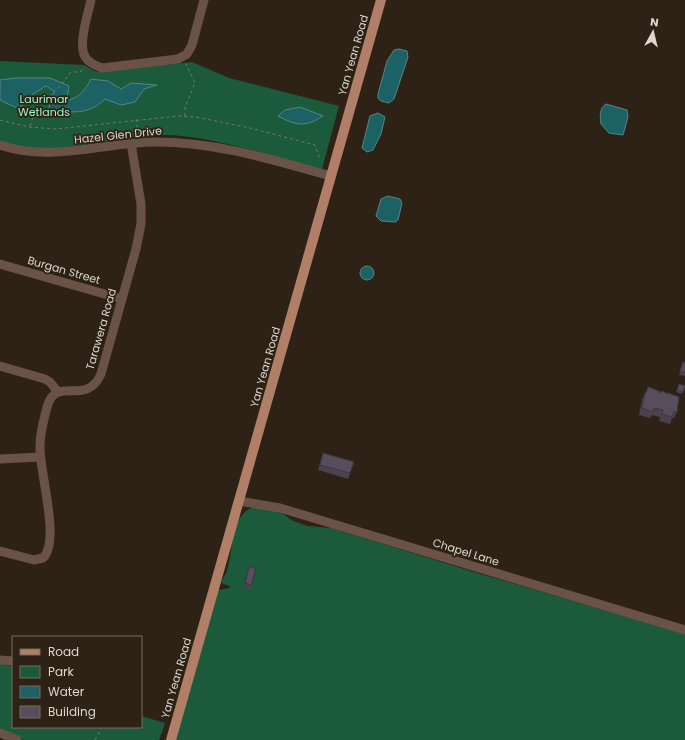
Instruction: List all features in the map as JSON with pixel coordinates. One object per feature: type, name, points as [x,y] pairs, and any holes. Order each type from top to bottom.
[{"type":"main road","name":"Yan Yean Road","points":[[171,740],[381,0]]},
{"type":"street","points":[[91,0],[82,48],[86,58],[102,68],[178,59],[184,55],[192,45],[204,0]]},
{"type":"street","name":"Hazel Glen Drive","points":[[0,145],[31,152],[59,152],[135,143],[168,142],[215,146],[331,176]]},
{"type":"street","name":"Tarawera Road","points":[[58,392],[85,391],[96,384],[101,374],[138,243],[141,224],[141,204],[135,143]]},
{"type":"street","name":"Burgan Street","points":[[0,264],[122,299]]},
{"type":"street","points":[[0,366],[44,379],[50,382],[58,392],[52,397],[45,415],[40,438],[40,457],[50,526],[47,555],[44,558],[34,560],[0,551]]},
{"type":"street","points":[[0,459],[40,457]]},
{"type":"street","name":"Chapel Lane","points":[[240,501],[280,508],[685,630]]},
{"type":"street","points":[[0,660],[12,661]]},
{"type":"street","points":[[0,733],[17,740]]},
{"type":"path","points":[[184,55],[195,83],[188,97],[185,107],[185,116]]},
{"type":"path","points":[[30,127],[38,106],[60,86],[71,72],[80,72],[89,61]]},
{"type":"path","points":[[0,120],[30,127],[56,129],[136,119],[185,116],[250,128],[315,145],[320,159]]},
{"type":"path","points":[[135,143],[136,119]]},
{"type":"path","points":[[95,740],[101,728]]},
{"type":"green space","name":"Laurimar Wetlands","points":[[0,61],[84,65],[97,72],[192,62],[229,78],[339,106],[322,169],[241,147],[198,138],[178,136],[147,136],[60,148],[30,147],[0,142]]},
{"type":"green space","points":[[253,507],[271,509],[282,513],[293,521],[308,526],[331,528],[685,634],[685,740],[176,740],[218,590],[229,588],[230,586],[221,582],[227,570],[236,526],[245,512]]},
{"type":"green space","points":[[0,664],[12,666],[12,728],[142,728],[142,716],[165,723],[159,740],[24,740],[0,729]]},
{"type":"water","points":[[399,49],[407,51],[408,57],[394,99],[389,103],[381,101],[378,98],[378,94],[387,61],[394,50]]},
{"type":"water","points":[[15,78],[50,78],[69,86],[67,98],[69,100],[82,92],[91,79],[108,81],[121,89],[131,83],[157,85],[144,89],[135,102],[121,105],[105,99],[92,108],[79,112],[72,112],[48,110],[54,91],[46,86],[33,94],[22,106],[15,107],[0,100],[0,80]]},
{"type":"water","points":[[606,104],[627,110],[628,117],[623,135],[609,133],[601,124],[601,110]]},
{"type":"water","points":[[300,107],[323,116],[317,120],[301,124],[290,122],[278,116],[285,110]]},
{"type":"water","points":[[378,113],[385,117],[381,134],[373,150],[367,152],[362,148],[370,116]]},
{"type":"water","points":[[388,196],[400,199],[402,203],[398,220],[395,222],[381,221],[376,216],[381,199]]},
{"type":"water","points":[[364,266],[370,266],[374,270],[374,276],[370,280],[364,280],[360,276],[360,270]]},
{"type":"building","points":[[683,362],[685,363],[685,373],[680,371]]},
{"type":"building","points":[[679,384],[685,386],[683,392],[677,391]]},
{"type":"building","points":[[648,387],[659,391],[660,393],[661,391],[667,393],[666,395],[668,393],[679,397],[677,412],[674,411],[672,417],[662,414],[663,410],[654,408],[653,412],[642,408],[645,393]]},
{"type":"building","points":[[323,453],[354,462],[350,473],[320,465]]},
{"type":"building","points":[[251,566],[255,567],[254,569],[256,569],[251,585],[245,583],[249,567],[251,568]]}]
